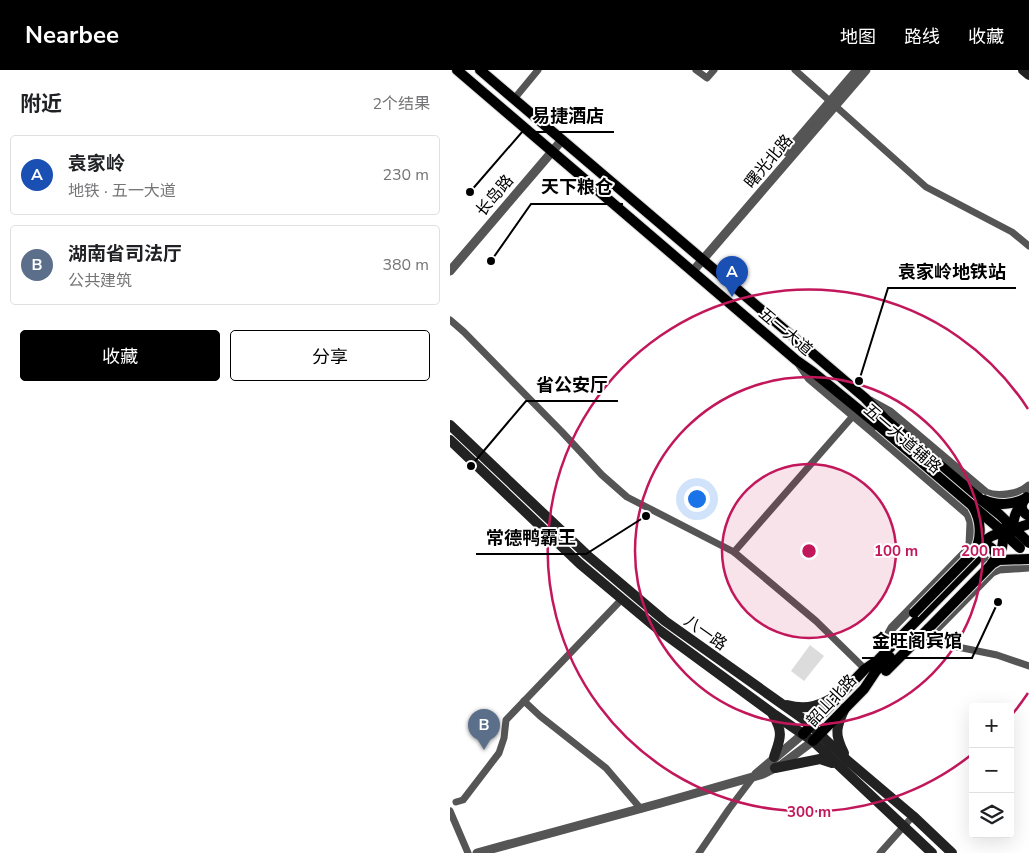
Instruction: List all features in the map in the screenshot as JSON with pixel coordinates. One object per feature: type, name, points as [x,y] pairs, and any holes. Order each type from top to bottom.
[{"type":"main road","name":"五一大道","points":[[457,70],[796,360],[813,372],[855,412],[879,426],[999,514],[1029,557]]},
{"type":"main road","name":"五一大道","points":[[480,70],[865,398],[879,426]]},
{"type":"main road","points":[[1023,70],[1029,75]]},
{"type":"main road","name":"八一路","points":[[450,424],[588,556],[665,621],[780,702],[810,726],[816,738],[837,764],[932,853]]},
{"type":"main road","name":"八一路","points":[[450,440],[580,564],[658,630],[771,712],[803,734],[816,738],[848,761],[913,816],[952,853]]},
{"type":"main road","points":[[977,553],[980,524],[977,514],[980,499],[997,504],[1018,501],[1026,495]]},
{"type":"main road","points":[[1026,495],[1022,510],[1029,516]]},
{"type":"main road","points":[[994,564],[1012,534],[1014,517],[1026,495]]},
{"type":"main road","name":"五一大道","points":[[980,499],[1012,534]]},
{"type":"main road","points":[[977,553],[991,535],[999,533],[1012,534],[1029,524]]},
{"type":"main road","points":[[865,669],[873,655],[986,544],[995,553],[994,564]]},
{"type":"main road","name":"韶山北路","points":[[803,734],[865,669],[878,660],[977,553]]},
{"type":"main road","name":"韶山北路","points":[[816,738],[864,689],[876,671],[977,553]]},
{"type":"main road","points":[[864,689],[881,676],[915,642],[928,632],[999,560],[1029,557]]},
{"type":"main road","points":[[780,702],[800,708],[814,706],[844,691]]},
{"type":"main road","points":[[846,708],[837,731],[837,737],[848,761]]},
{"type":"main road","points":[[771,712],[779,725],[780,732],[775,762],[820,759],[837,764]]},
{"type":"street","points":[[514,98],[538,70]]},
{"type":"street","points":[[696,70],[706,78],[714,70]]},
{"type":"street","points":[[796,70],[926,186],[1012,232],[1029,246]]},
{"type":"street","name":"曙光北路","points":[[691,270],[833,103],[857,70]]},
{"type":"street","name":"曙光北路","points":[[833,103],[866,70]]},
{"type":"street","name":"长岛路","points":[[450,271],[562,140]]},
{"type":"street","points":[[450,320],[464,332],[602,475],[627,497],[734,552],[816,621],[865,669]]},
{"type":"street","name":"五一大道辅路","points":[[865,398],[890,412],[980,499]]},
{"type":"street","points":[[734,552],[855,412]]},
{"type":"street","name":"五一大道辅路","points":[[879,426],[969,517]]},
{"type":"street","points":[[881,647],[892,628],[965,553],[977,553],[969,517],[980,499]]},
{"type":"street","points":[[994,564],[1029,568]]},
{"type":"street","points":[[456,802],[463,800],[499,753],[504,738],[506,720],[622,599]]},
{"type":"street","points":[[928,632],[943,644],[997,655],[1029,666]]},
{"type":"street","points":[[524,701],[606,768],[641,809]]},
{"type":"street","name":"韶山北路","points":[[477,853],[641,809],[754,776],[775,762],[784,750],[803,734]]},
{"type":"street","name":"韶山北路","points":[[775,762],[781,765],[816,738]]},
{"type":"street","points":[[699,853],[728,809],[754,776]]},
{"type":"street","points":[[450,811],[468,853]]},
{"type":"street","points":[[880,853],[913,816]]},
{"type":"shaded area","points":[[810,645],[824,656],[804,681],[791,671]]},
{"type":"place","name":"易捷酒店","points":[[470,192]]},
{"type":"place","name":"天下粮仓","points":[[491,261]]},
{"type":"place","name":"袁家岭","points":[[732,297]]},
{"type":"place","name":"袁家岭地铁站","points":[[859,381]]},
{"type":"place","name":"省公安厅","points":[[471,466]]},
{"type":"place","name":"常德鸭霸王","points":[[646,516]]},
{"type":"place","name":"金旺阁宾馆","points":[[998,602]]},
{"type":"place","name":"湖南省司法厅","points":[[484,750]]}]
